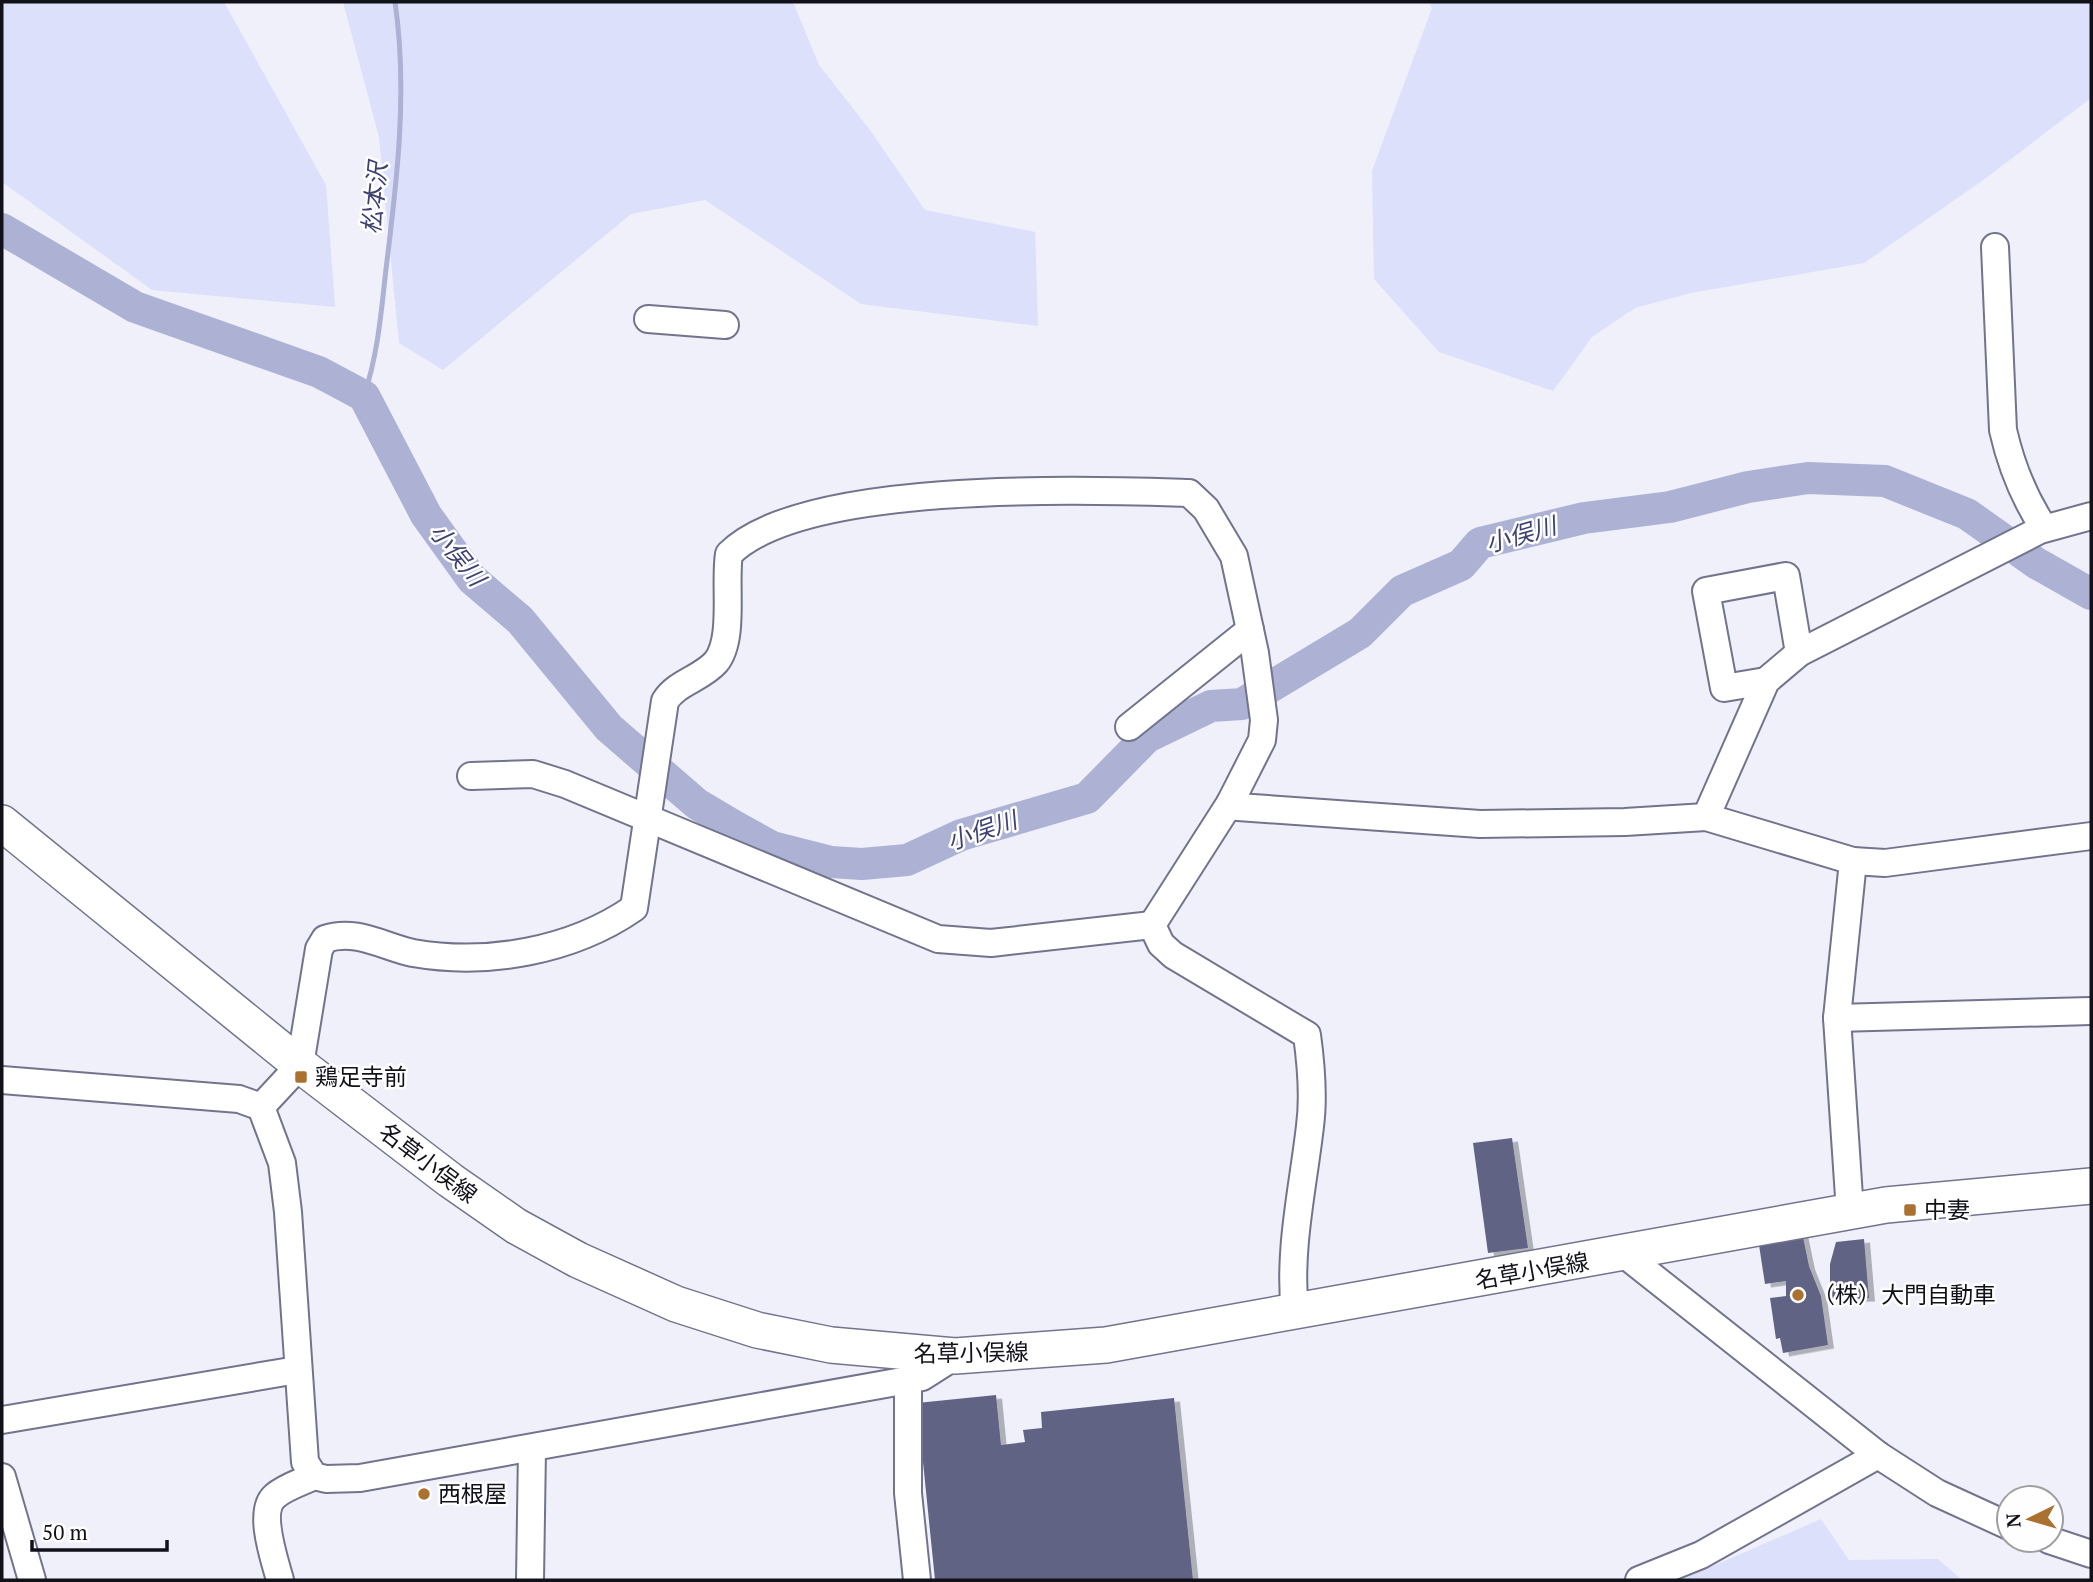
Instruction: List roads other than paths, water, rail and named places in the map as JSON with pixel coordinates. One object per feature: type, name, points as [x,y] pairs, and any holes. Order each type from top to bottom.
[{"type":"main road","name":"名草小俣線","points":[[2,823],[300,1065],[485,1206],[578,1260],[630,1284],[718,1319],[792,1338],[882,1352],[955,1356],[1106,1345],[1850,1212],[1923,1201],[2091,1186]]},
{"type":"street","points":[[1995,247],[2003,430],[2008,453],[2042,529]]},
{"type":"street","points":[[648,319],[724,325]]},
{"type":"street","points":[[261,1107],[300,1065],[319,949],[325,939],[350,935],[413,953],[475,959],[512,954],[577,936],[634,908],[665,701],[672,690],[697,676],[719,658],[726,631],[729,554],[764,528],[855,506],[999,492],[1189,493],[1206,509],[1234,556],[1263,700],[1262,740],[1230,803],[1152,925]]},
{"type":"street","points":[[1706,817],[1766,681],[1798,653],[1984,556],[2042,529],[2091,516]]},
{"type":"street","points":[[1766,681],[1724,688],[1706,591],[1786,576],[1798,653]]},
{"type":"street","points":[[1129,727],[1252,642]]},
{"type":"street","points":[[471,776],[533,774],[649,808],[939,939],[991,943],[1152,925]]},
{"type":"street","points":[[1230,803],[1238,807],[1480,824],[1625,822],[1706,817],[1853,861],[1885,863],[2091,836]]},
{"type":"street","points":[[1850,1212],[1837,1018],[1853,861]]},
{"type":"street","points":[[1152,925],[1161,944],[1173,955],[1307,1035],[1311,1062],[1310,1126],[1291,1279],[1295,1312]]},
{"type":"street","points":[[1837,1018],[2091,1011]]},
{"type":"street","points":[[2,1080],[239,1099],[261,1107],[282,1163],[293,1275],[305,1462],[314,1476]]},
{"type":"street","points":[[1624,1254],[1878,1455],[1937,1493],[1995,1519]]},
{"type":"street","points":[[280,1580],[267,1526],[267,1507],[274,1496],[314,1476],[326,1479],[360,1478],[908,1380],[922,1377],[955,1356]]},
{"type":"street","points":[[2,1420],[298,1370]]},
{"type":"street","points":[[908,1380],[908,1493],[917,1580]]},
{"type":"street","points":[[530,1580],[532,1449]]},
{"type":"street","points":[[1639,1580],[1701,1555],[1878,1455]]},
{"type":"street","points":[[2,1477],[32,1580]]},
{"type":"street","points":[[2065,1545],[2091,1554]]},
{"type":"waterway","name":"松本沢","points":[[364,396],[378,333],[400,135],[401,68],[395,2]]},
{"type":"waterway","name":"小俣川","points":[[2,229],[135,307],[319,372],[364,396],[426,515],[472,579],[520,620],[609,728],[697,804],[772,847],[831,862],[862,864],[907,860],[961,835],[1087,798],[1147,737],[1211,706],[1242,704],[1360,633],[1402,591],[1461,565],[1480,543],[1584,518],[1670,507],[1748,487],[1808,478],[1885,481],[1967,514],[2036,563],[2091,594]]},
{"type":"place","name":"鶏足寺前","points":[[301,1077]]},
{"type":"place","name":"中妻","points":[[1910,1210]]},
{"type":"place","name":"（株）大門自動車","points":[[1798,1295]]},
{"type":"place","name":"西根屋","points":[[424,1494]]}]
